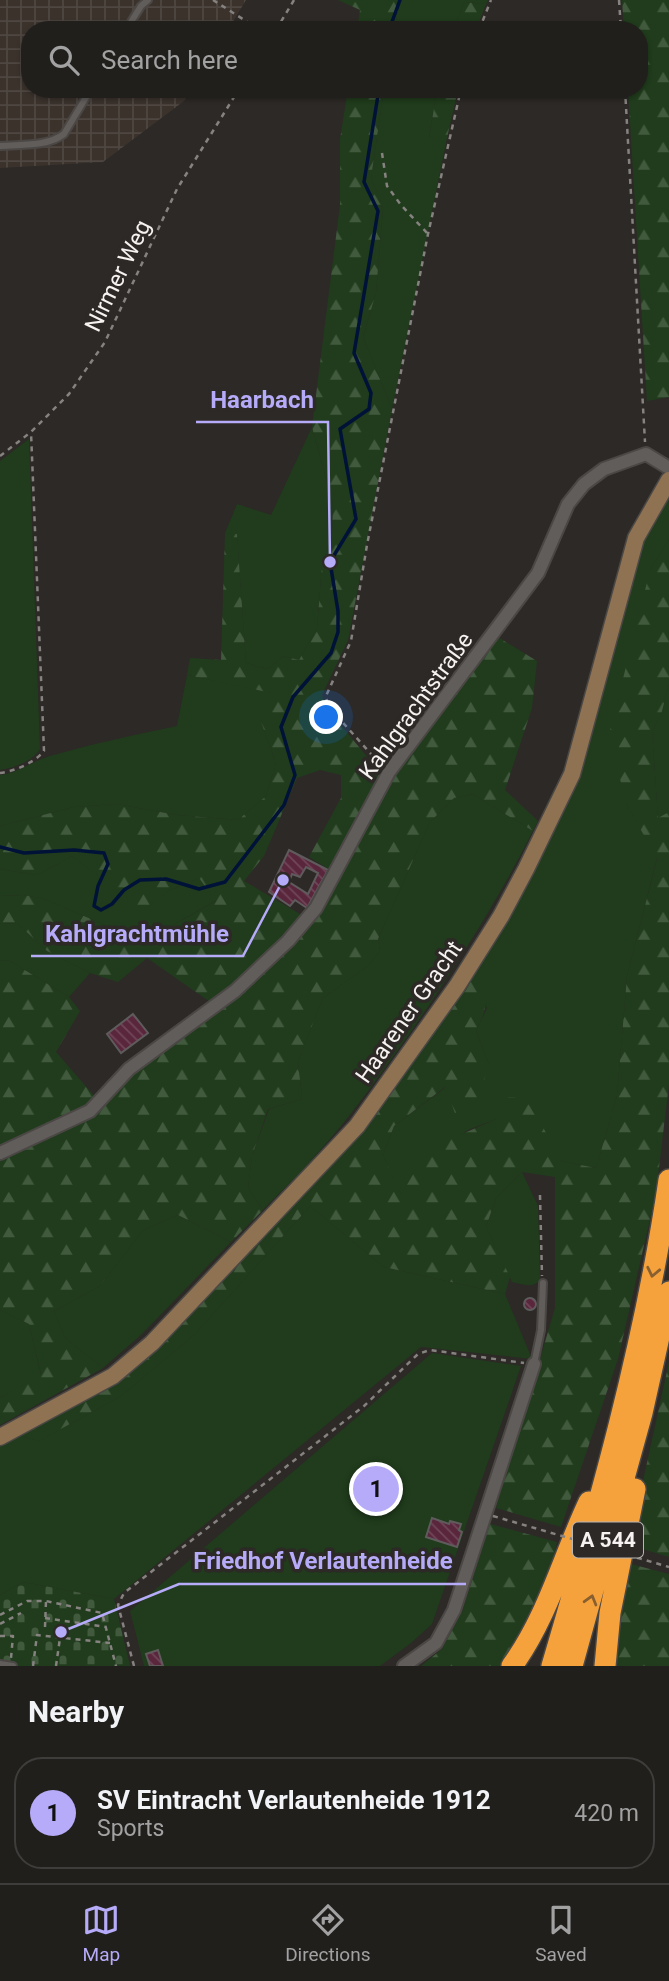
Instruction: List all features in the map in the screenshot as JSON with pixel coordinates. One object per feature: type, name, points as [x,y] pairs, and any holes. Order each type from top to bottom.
[{"type":"highway","name":"A 544","points":[[552,1666],[612,1453],[641,1331],[669,1180]]},
{"type":"highway","name":"A 544","points":[[572,1666],[642,1413],[669,1292]]},
{"type":"highway","points":[[605,1666],[610,1613],[639,1469],[642,1413]]},
{"type":"highway","points":[[512,1666],[541,1619],[575,1532],[612,1453]]},
{"type":"main road","name":"Haarener Gracht","points":[[0,1437],[113,1376],[152,1343],[358,1126],[457,986],[514,893],[572,774],[636,538],[669,480]]},
{"type":"street","points":[[646,454],[669,468]]},
{"type":"street","name":"Kahlgrachtstraße","points":[[0,1153],[90,1111],[129,1069],[235,992],[288,942],[316,908],[389,772],[534,580],[568,504],[584,484],[604,468],[646,454]]},
{"type":"street","points":[[404,1666],[436,1643],[454,1609],[534,1364]]},
{"type":"lane","points":[[132,21],[148,0]]},
{"type":"lane","points":[[0,146],[58,139],[86,98]]},
{"type":"lane","points":[[534,1364],[541,1330],[543,1283]]},
{"type":"path","points":[[213,0],[246,21]]},
{"type":"path","points":[[281,21],[294,0]]},
{"type":"path","points":[[483,21],[491,0]]},
{"type":"path","points":[[619,0],[620,21]]},
{"type":"path","name":"Nirmer Weg","points":[[0,456],[32,432],[69,394],[105,342],[177,190],[233,98]]},
{"type":"path","points":[[389,772],[328,706],[326,696],[351,641],[428,233],[459,98]]},
{"type":"path","points":[[626,98],[646,454]]},
{"type":"path","points":[[382,153],[387,186],[428,233]]},
{"type":"path","points":[[0,773],[38,758],[44,751],[32,432]]},
{"type":"path","points":[[540,1195],[543,1283]]},
{"type":"path","points":[[134,1666],[118,1605],[124,1593],[364,1406],[418,1354],[430,1350],[534,1364]]},
{"type":"path","points":[[493,1516],[669,1567]]},
{"type":"path","points":[[0,1615],[27,1601],[46,1601],[102,1613],[116,1666]]},
{"type":"path","points":[[45,1627],[46,1601]]},
{"type":"path","points":[[0,1624],[21,1613]]},
{"type":"path","points":[[45,1618],[106,1627]]},
{"type":"path","points":[[33,1666],[37,1635],[110,1643]]},
{"type":"path","points":[[0,1636],[13,1636],[6,1665]]},
{"type":"path","points":[[56,1666],[60,1638]]},
{"type":"shaded area","points":[[0,0],[246,0],[233,21],[21,21],[21,98],[186,98],[103,162],[0,168]]},
{"type":"green space","points":[[338,0],[400,0],[396,21],[358,21],[360,10]]},
{"type":"green space","points":[[400,0],[488,0],[486,4],[464,2],[457,21],[396,21]]},
{"type":"green space","points":[[622,0],[669,0],[669,397],[647,401],[629,98],[648,98],[648,21],[623,21]]},
{"type":"green space","points":[[464,2],[486,4],[479,21],[457,21]]},
{"type":"green space","points":[[347,98],[383,98],[371,178],[383,208],[376,293],[363,337],[392,409],[348,640],[322,695],[325,706],[383,776],[332,871],[309,857],[341,798],[341,775],[320,770],[297,778],[264,856],[244,881],[305,917],[213,1004],[147,958],[118,982],[90,973],[47,951],[17,923],[0,924],[0,896],[24,895],[44,899],[112,928],[161,932],[216,901],[199,878],[168,891],[144,911],[72,856],[37,875],[0,869],[0,826],[74,807],[116,804],[177,815],[238,820],[266,796],[276,763],[261,722],[271,693],[187,675],[190,658],[221,660],[225,533],[237,534],[246,663],[268,669],[283,656],[299,660],[317,629],[322,565],[332,536],[333,504],[312,427],[340,205],[340,139]]},
{"type":"green space","points":[[383,98],[436,98],[429,138],[447,138],[392,409],[363,337],[376,293],[383,208],[371,178]]},
{"type":"green space","points":[[436,98],[456,98],[447,138],[429,139]]},
{"type":"green space","points":[[312,427],[333,504],[332,536],[322,565],[317,629],[299,660],[283,656],[268,669],[246,663],[237,535],[225,533],[237,504],[271,515]]},
{"type":"green space","points":[[29,439],[40,749],[23,763],[0,770],[0,461]]},
{"type":"green space","points":[[669,493],[669,539],[650,570],[626,803],[657,858],[627,976],[617,1096],[596,1168],[561,1161],[496,1119],[468,1130],[415,1170],[401,1196],[383,1155],[394,1126],[446,1087],[489,1065],[476,1031],[487,1008],[471,975],[532,873],[644,540]]},
{"type":"green space","points":[[669,539],[669,684],[661,715],[652,731],[658,818],[669,812],[669,1084],[656,1193],[618,1359],[561,1527],[496,1508],[555,1308],[555,1177],[522,1172],[496,1198],[486,1227],[510,1277],[505,1294],[384,1267],[310,1206],[196,1333],[121,1396],[39,1441],[15,1435],[156,1347],[362,1129],[410,1067],[471,975],[485,996],[485,1008],[476,1031],[489,1065],[477,1102],[455,1113],[445,1087],[394,1126],[383,1155],[401,1195],[415,1170],[435,1146],[496,1119],[508,1097],[527,1097],[561,1161],[596,1168],[617,1096],[627,976],[657,859],[626,803],[609,735],[650,570]]},
{"type":"green space","points":[[496,636],[537,661],[532,708],[505,790],[538,821],[533,831],[472,794],[454,798],[430,822],[378,939],[380,951],[369,965],[323,998],[298,1061],[302,1099],[268,1109],[252,1156],[248,1188],[263,1210],[231,1242],[178,1215],[143,1230],[100,1286],[54,1311],[65,1338],[103,1368],[0,1425],[0,1398],[41,1374],[29,1324],[0,1310],[0,1158],[57,1130],[291,944],[392,776]]},
{"type":"green space","points":[[187,675],[272,693],[261,722],[276,763],[266,796],[238,820],[177,815],[116,804],[74,807],[0,826],[0,775],[44,758],[177,726]]},
{"type":"green space","points":[[669,684],[669,812],[658,819],[652,731],[661,715]]},
{"type":"green space","points":[[472,794],[533,831],[475,934],[410,1033],[340,1127],[303,1170],[263,1210],[248,1188],[252,1156],[269,1109],[302,1099],[298,1061],[323,998],[369,965],[380,951],[378,939],[430,822],[454,798]]},
{"type":"green space","points":[[72,856],[144,910],[168,891],[199,878],[217,900],[161,932],[112,928],[44,899],[24,895],[0,896],[0,869],[37,875]]},
{"type":"green space","points":[[17,923],[47,951],[90,973],[69,997],[10,961],[0,960],[0,924]]},
{"type":"green space","points":[[0,960],[10,961],[69,997],[80,1011],[56,1052],[96,1098],[87,1109],[0,1149]]},
{"type":"green space","points":[[522,1172],[538,1206],[540,1280],[531,1285],[512,1282],[486,1227],[496,1198]]},
{"type":"green space","points":[[310,1206],[384,1267],[505,1294],[532,1359],[421,1347],[114,1599],[23,1582],[0,1595],[0,1445],[15,1435],[39,1441],[121,1396],[196,1333]]},
{"type":"green space","points":[[178,1215],[231,1242],[142,1334],[103,1368],[65,1338],[54,1311],[100,1286],[143,1230]]},
{"type":"green space","points":[[0,1310],[29,1324],[41,1375],[0,1398]]},
{"type":"green space","points":[[432,1353],[521,1366],[432,1624],[380,1666],[144,1666],[130,1611]]},
{"type":"green space","points":[[669,1362],[669,1557],[629,1545]]},
{"type":"green space","points":[[490,1524],[557,1542],[544,1593],[532,1625],[501,1666],[421,1666],[442,1649],[462,1612]]},
{"type":"green space","points":[[627,1563],[669,1574],[669,1666],[611,1666]]},
{"type":"green space","points":[[23,1582],[114,1599],[130,1666],[0,1666],[0,1595]]},
{"type":"building","points":[[289,850],[328,870],[307,908],[295,900],[290,906],[269,892]],"holes":[[[306,867],[318,873],[308,894],[289,882],[292,874],[300,877]]]},
{"type":"building","points":[[133,1014],[148,1033],[121,1053],[107,1034]]},
{"type":"building","points":[[530,1298],[536,1304],[530,1310],[524,1304]]},
{"type":"building","points":[[432,1518],[449,1524],[450,1521],[461,1524],[459,1530],[462,1532],[457,1547],[426,1537]]},
{"type":"building","points":[[158,1650],[163,1666],[150,1666],[146,1654]]},
{"type":"waterway","points":[[392,21],[400,0]]},
{"type":"waterway","points":[[0,847],[24,853],[74,850],[104,853],[108,864],[98,886],[94,906],[101,910],[140,880],[166,879],[199,889],[225,882],[284,805],[295,775],[281,727],[293,697],[331,653],[338,632],[338,611],[330,562],[356,519],[340,429],[369,409],[371,393],[354,353],[378,211],[364,182],[378,98]]},
{"type":"place","name":"Haarbach","points":[[330,562]]},
{"type":"place","name":"Kahlgrachtmühle","points":[[283,880]]},
{"type":"place","name":"SV Eintracht Verlautenheide 1912","points":[[376,1489]]},
{"type":"place","name":"Friedhof Verlautenheide","points":[[61,1632]]}]
